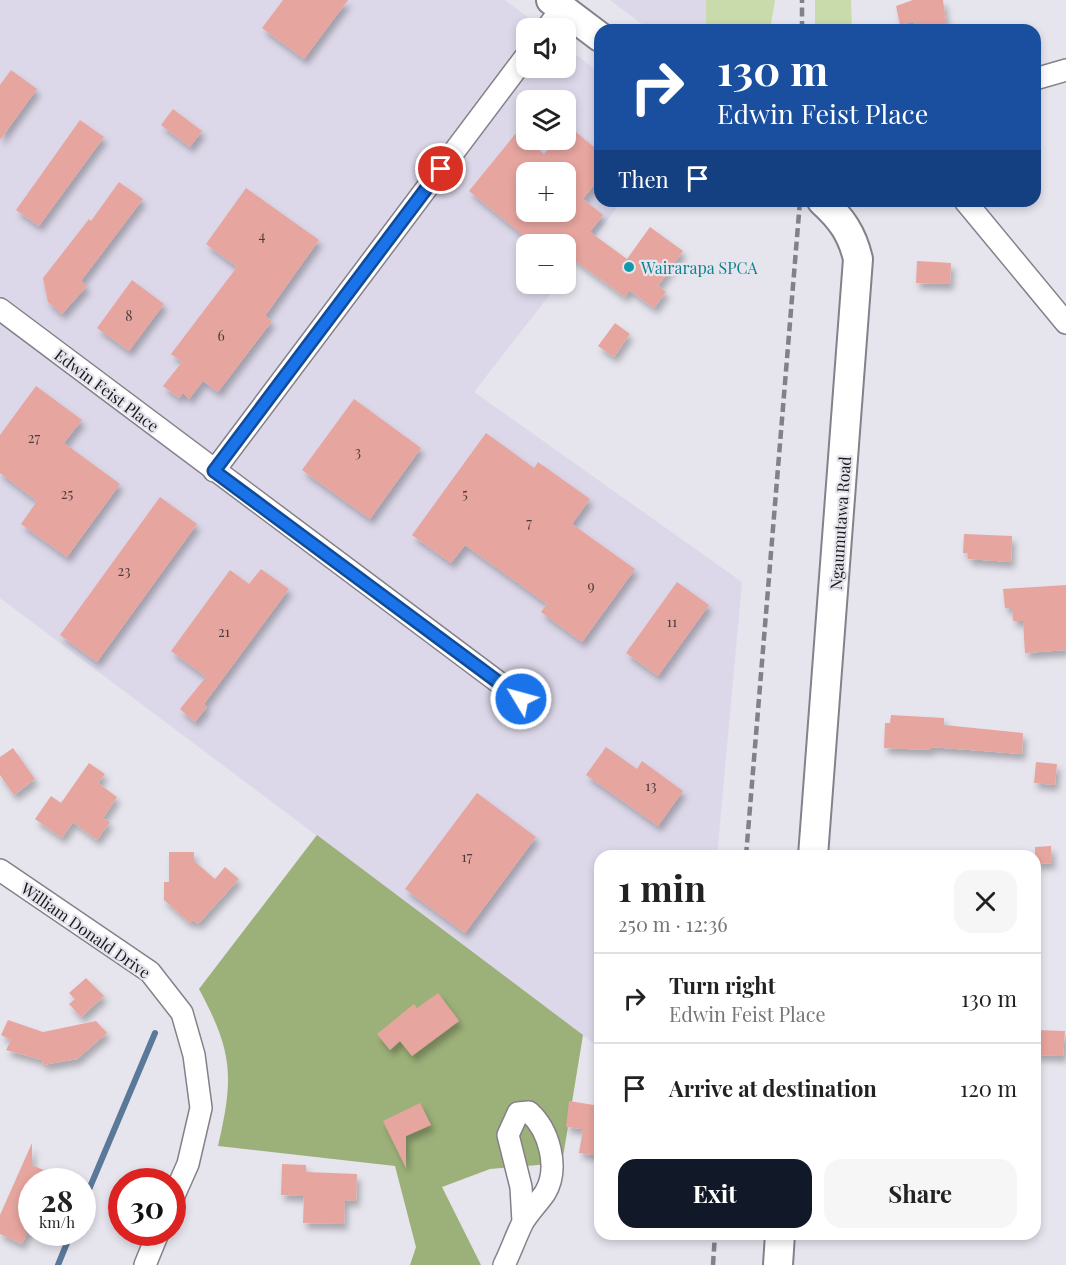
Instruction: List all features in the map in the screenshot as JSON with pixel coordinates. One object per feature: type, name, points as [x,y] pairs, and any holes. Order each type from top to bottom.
[{"type":"main road","points":[[553,12],[594,35]]},
{"type":"main road","name":"Ngaumutawa Road","points":[[813,850],[858,260],[853,238],[833,207]]},
{"type":"main road","points":[[777,1265],[779,1240]]},
{"type":"street","points":[[214,471],[516,69]]},
{"type":"street","points":[[1041,76],[1066,70]]},
{"type":"street","points":[[970,207],[1066,323]]},
{"type":"street","name":"Edwin Feist Place","points":[[0,309],[521,699]]},
{"type":"street","name":"William Donald Drive","points":[[0,870],[150,972],[182,1013],[194,1055],[201,1108],[186,1168]]},
{"type":"street","points":[[504,1265],[523,1221]]},
{"type":"street","points":[[145,1265],[153,1246]]},
{"type":"shaded area","points":[[0,0],[505,0],[529,18],[516,18],[516,78],[576,78],[576,55],[594,68],[594,207],[617,207],[576,261],[576,234],[516,234],[516,294],[550,294],[474,392],[742,582],[718,850],[594,850],[594,1044],[0,598]]},
{"type":"shaded area","points":[[610,0],[706,0],[706,24],[642,24]]},
{"type":"green space","points":[[706,0],[775,0],[771,24],[706,24]]},
{"type":"green space","points":[[815,0],[851,0],[852,24],[815,24]]},
{"type":"green space","points":[[317,835],[583,1035],[562,1163],[490,1169],[442,1187],[481,1265],[410,1265],[416,1247],[395,1166],[218,1146],[227,1101],[227,1065],[219,1030],[199,989]]},
{"type":"building","points":[[283,0],[348,0],[304,59],[262,28]]},
{"type":"building","points":[[913,0],[943,0],[946,24],[915,24],[914,21],[900,24],[896,6]]},
{"type":"building","points":[[11,70],[37,89],[0,140],[0,85]]},
{"type":"building","points":[[173,109],[202,131],[190,147],[161,125]]},
{"type":"building","points":[[80,120],[104,137],[39,226],[16,210]]},
{"type":"building","points":[[576,132],[594,147],[594,185],[583,199],[603,215],[590,232],[627,259],[650,227],[683,251],[658,286],[666,292],[654,308],[629,290],[625,297],[576,261],[576,234],[522,234],[469,191],[516,133],[516,150],[539,150],[544,154],[547,150],[576,150]]},
{"type":"building","points":[[119,182],[143,199],[81,281],[87,286],[62,314],[48,302],[43,278],[89,219],[91,221]]},
{"type":"building","points":[[246,188],[319,240],[265,316],[272,321],[218,392],[203,381],[189,399],[183,393],[179,398],[163,386],[182,362],[171,354],[237,267],[206,244]]},
{"type":"building","points":[[917,261],[951,263],[950,284],[916,283]]},
{"type":"building","points":[[132,280],[164,304],[129,351],[97,328]]},
{"type":"building","points":[[615,323],[630,334],[614,357],[598,346]]},
{"type":"building","points":[[36,386],[82,420],[64,443],[120,484],[67,557],[21,524],[37,501],[0,473],[0,435]]},
{"type":"building","points":[[354,399],[421,448],[370,519],[302,470]]},
{"type":"building","points":[[486,433],[534,468],[538,462],[590,499],[572,524],[635,569],[582,642],[541,612],[547,604],[465,545],[451,563],[412,535]]},
{"type":"building","points":[[160,497],[197,524],[97,662],[60,635]]},
{"type":"building","points":[[964,534],[1012,536],[1011,562],[968,559],[968,553],[963,553]]},
{"type":"building","points":[[261,569],[289,589],[204,704],[207,707],[195,722],[180,709],[206,677],[171,651],[230,570],[249,584]]},
{"type":"building","points":[[677,582],[709,605],[658,676],[626,653]]},
{"type":"building","points":[[1066,585],[1066,650],[1025,653],[1023,621],[1013,621],[1012,608],[1005,608],[1003,589]]},
{"type":"building","points":[[891,715],[944,718],[944,725],[1023,733],[1022,754],[931,747],[931,750],[884,748],[885,723],[890,723]]},
{"type":"building","points":[[606,747],[637,769],[642,761],[683,791],[658,826],[586,775]]},
{"type":"building","points":[[13,748],[35,779],[14,795],[0,775],[0,757]]},
{"type":"building","points":[[1036,762],[1057,764],[1055,785],[1034,783]]},
{"type":"building","points":[[89,763],[105,774],[98,783],[117,797],[103,818],[110,822],[97,840],[73,822],[62,838],[35,819],[51,796],[61,803]]},
{"type":"building","points":[[477,793],[536,837],[465,933],[405,889]]},
{"type":"building","points":[[1051,846],[1052,863],[1041,864],[1041,850],[1035,850],[1035,847]]},
{"type":"building","points":[[169,852],[194,852],[194,861],[215,879],[225,867],[239,879],[198,924],[193,920],[190,923],[164,900],[164,882],[169,882]]},
{"type":"building","points":[[86,978],[104,996],[81,1017],[69,1004],[75,999],[69,993]]},
{"type":"building","points":[[438,993],[459,1021],[412,1056],[400,1041],[390,1050],[377,1034],[414,1004],[417,1008]]},
{"type":"building","points":[[8,1020],[43,1032],[96,1021],[107,1033],[77,1059],[43,1065],[42,1060],[6,1050],[11,1040],[1,1035]]},
{"type":"building","points":[[1041,1030],[1065,1031],[1063,1056],[1041,1055]]},
{"type":"building","points":[[569,1101],[594,1105],[594,1155],[579,1153],[583,1129],[566,1127]]},
{"type":"building","points":[[420,1103],[431,1125],[406,1136],[406,1168],[383,1121]]},
{"type":"building","points":[[32,1143],[32,1165],[39,1168],[21,1168]]},
{"type":"building","points":[[282,1164],[306,1165],[306,1172],[357,1174],[356,1201],[345,1200],[344,1224],[303,1223],[304,1196],[281,1195]]},
{"type":"building","points":[[18,1174],[18,1242],[0,1234],[0,1215]]},
{"type":"waterway","points":[[96,1173],[155,1033]]},
{"type":"waterway","points":[[58,1265],[66,1246]]},
{"type":"railway","points":[[802,0],[802,24]]},
{"type":"railway","points":[[746,850],[800,207]]},
{"type":"railway","points":[[713,1265],[715,1240]]},
{"type":"place","name":"Wairarapa SPCA","points":[[629,267]]},
{"type":"route","points":[[441,169],[214,471],[521,699]]}]
